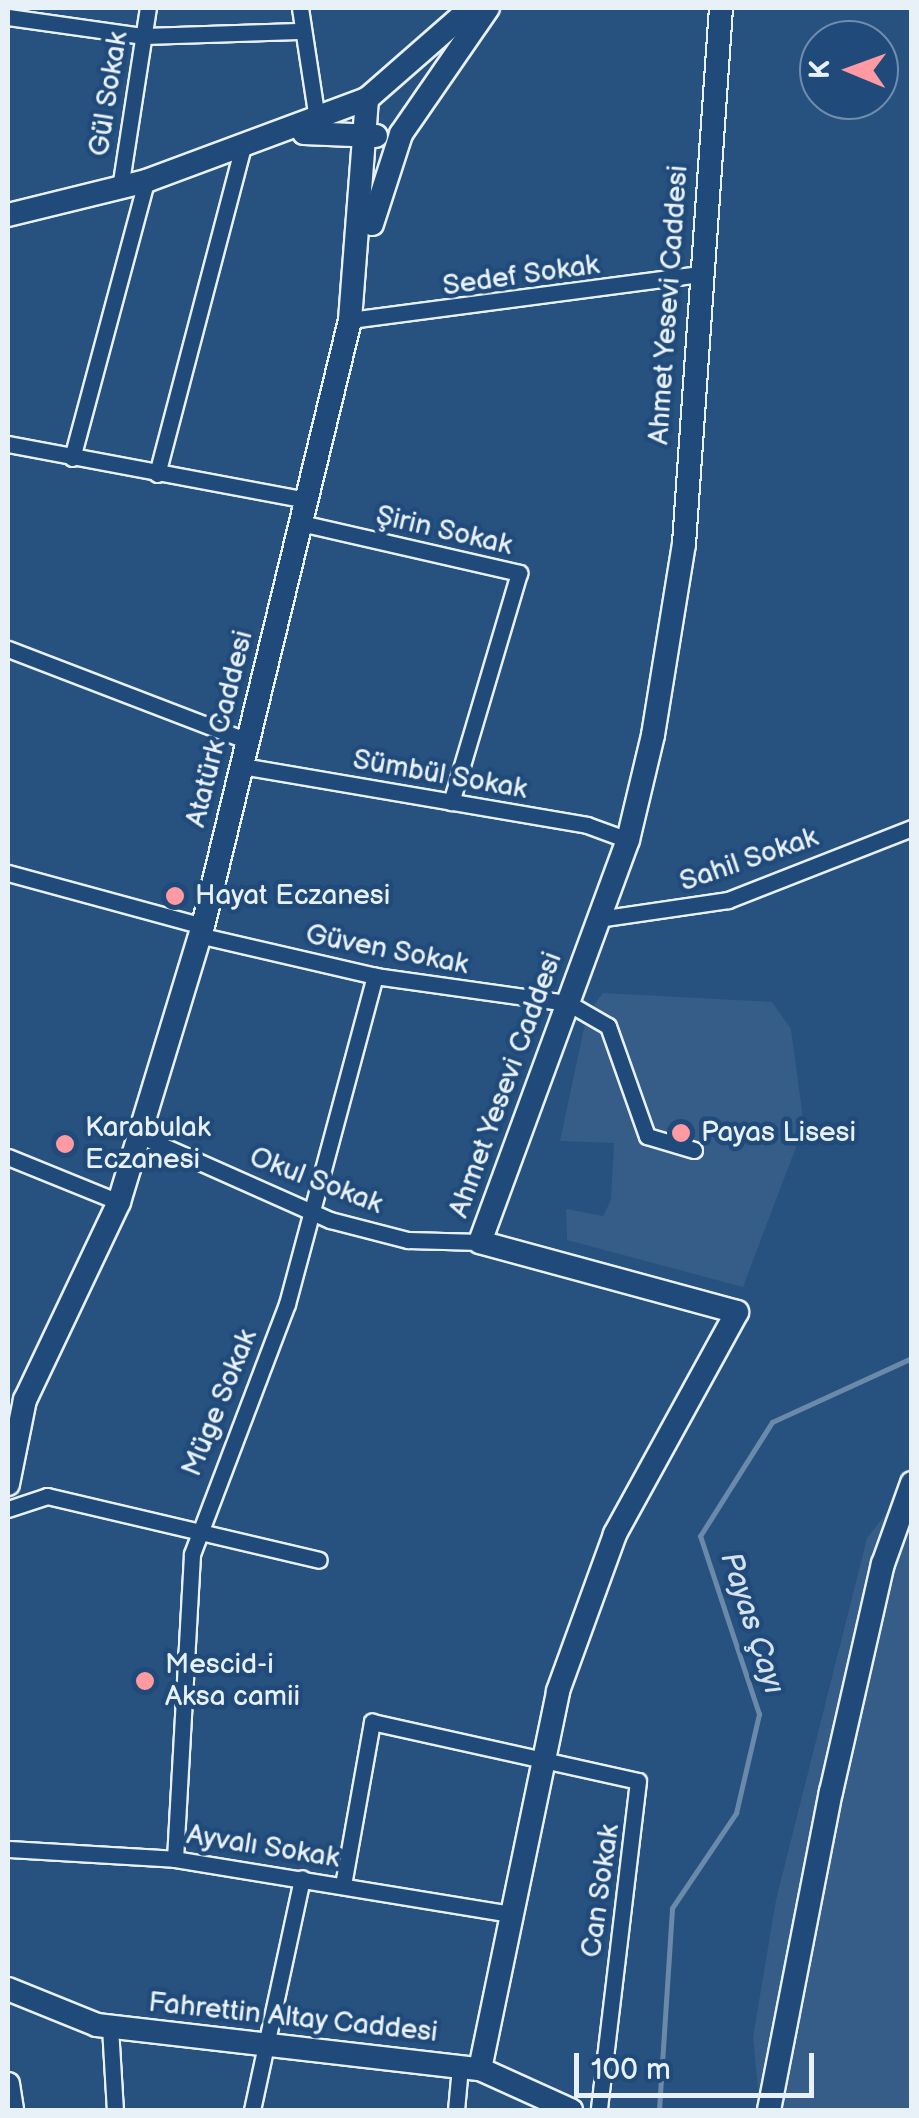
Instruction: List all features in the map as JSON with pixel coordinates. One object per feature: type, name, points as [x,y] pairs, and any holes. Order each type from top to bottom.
[{"type":"street","name":"Gül Sokak","points":[[120,188],[148,8]]},
{"type":"street","points":[[300,8],[298,30],[317,119]]},
{"type":"street","points":[[10,221],[250,146],[374,93],[471,8]]},
{"type":"street","points":[[250,146],[335,129],[366,134],[407,124],[488,8]]},
{"type":"street","name":"Ahmet Yesevi Caddesi","points":[[470,2068],[510,1914],[537,1758],[615,1534],[736,1312],[480,1242],[628,840],[684,544],[721,8]]},
{"type":"street","points":[[8,17],[144,36],[298,30]]},
{"type":"street","points":[[350,320],[407,124],[411,92],[374,93]]},
{"type":"street","name":"Atatürk Caddesi","points":[[8,1484],[12,1424],[119,1202],[201,931],[350,320],[366,134],[374,93]]},
{"type":"street","points":[[158,474],[250,146]]},
{"type":"street","points":[[72,458],[146,181]]},
{"type":"street","name":"Sedef Sokak","points":[[350,320],[700,274]]},
{"type":"street","points":[[8,444],[158,474],[304,512]]},
{"type":"street","name":"Şirin Sokak","points":[[304,512],[520,573],[452,802]]},
{"type":"street","points":[[8,649],[248,741]]},
{"type":"street","name":"Sümbül Sokak","points":[[242,766],[452,802],[628,840]]},
{"type":"street","name":"Sahil Sokak","points":[[598,919],[728,900],[912,828]]},
{"type":"street","name":"Güven Sokak","points":[[8,873],[201,931],[375,976],[568,1003]]},
{"type":"street","name":"Müge Sokak","points":[[175,1859],[197,1532],[314,1213],[375,976]]},
{"type":"street","points":[[568,1003],[608,1026],[647,1136],[694,1150]]},
{"type":"street","name":"Okul Sokak","points":[[141,1136],[314,1213],[408,1240],[480,1242]]},
{"type":"street","points":[[8,1157],[119,1202]]},
{"type":"street","points":[[769,2110],[853,1697],[912,1483]]},
{"type":"street","points":[[8,1509],[47,1496],[320,1560]]},
{"type":"street","points":[[343,1884],[372,1722],[537,1758]]},
{"type":"street","name":"Can Sokak","points":[[537,1758],[638,1781],[599,2110]]},
{"type":"street","name":"Ayvalı Sokak","points":[[8,1849],[175,1859],[510,1914]]},
{"type":"street","points":[[252,2110],[302,1878]]},
{"type":"street","name":"Fahrettin Altay Caddesi","points":[[8,1990],[110,2027],[470,2068],[572,2110]]},
{"type":"street","points":[[110,2027],[115,2110]]},
{"type":"street","points":[[456,2110],[470,2068]]},
{"type":"street","points":[[8,2084],[12,2110]]},
{"type":"shaded area","name":"Payas Lisesi","points":[[603,993],[772,1002],[791,1029],[804,1126],[743,1287],[567,1240],[566,1209],[603,1216],[611,1200],[614,1143],[560,1141],[587,1014]]},
{"type":"shaded area","points":[[911,1482],[911,2110],[760,2110],[753,2037],[776,1900],[867,1538]]},
{"type":"waterway","name":"Payas Çayı","points":[[659,2110],[672,1908],[736,1813],[759,1714],[700,1536],[772,1422],[912,1358]]},
{"type":"place","name":"Hayat Eczanesi","points":[[175,896]]},
{"type":"place","name":"Payas Lisesi","points":[[681,1133]]},
{"type":"place","name":"Karabulak Eczanesi","points":[[65,1144]]},
{"type":"place","name":"Mescid-i Aksa camii","points":[[145,1681]]}]
